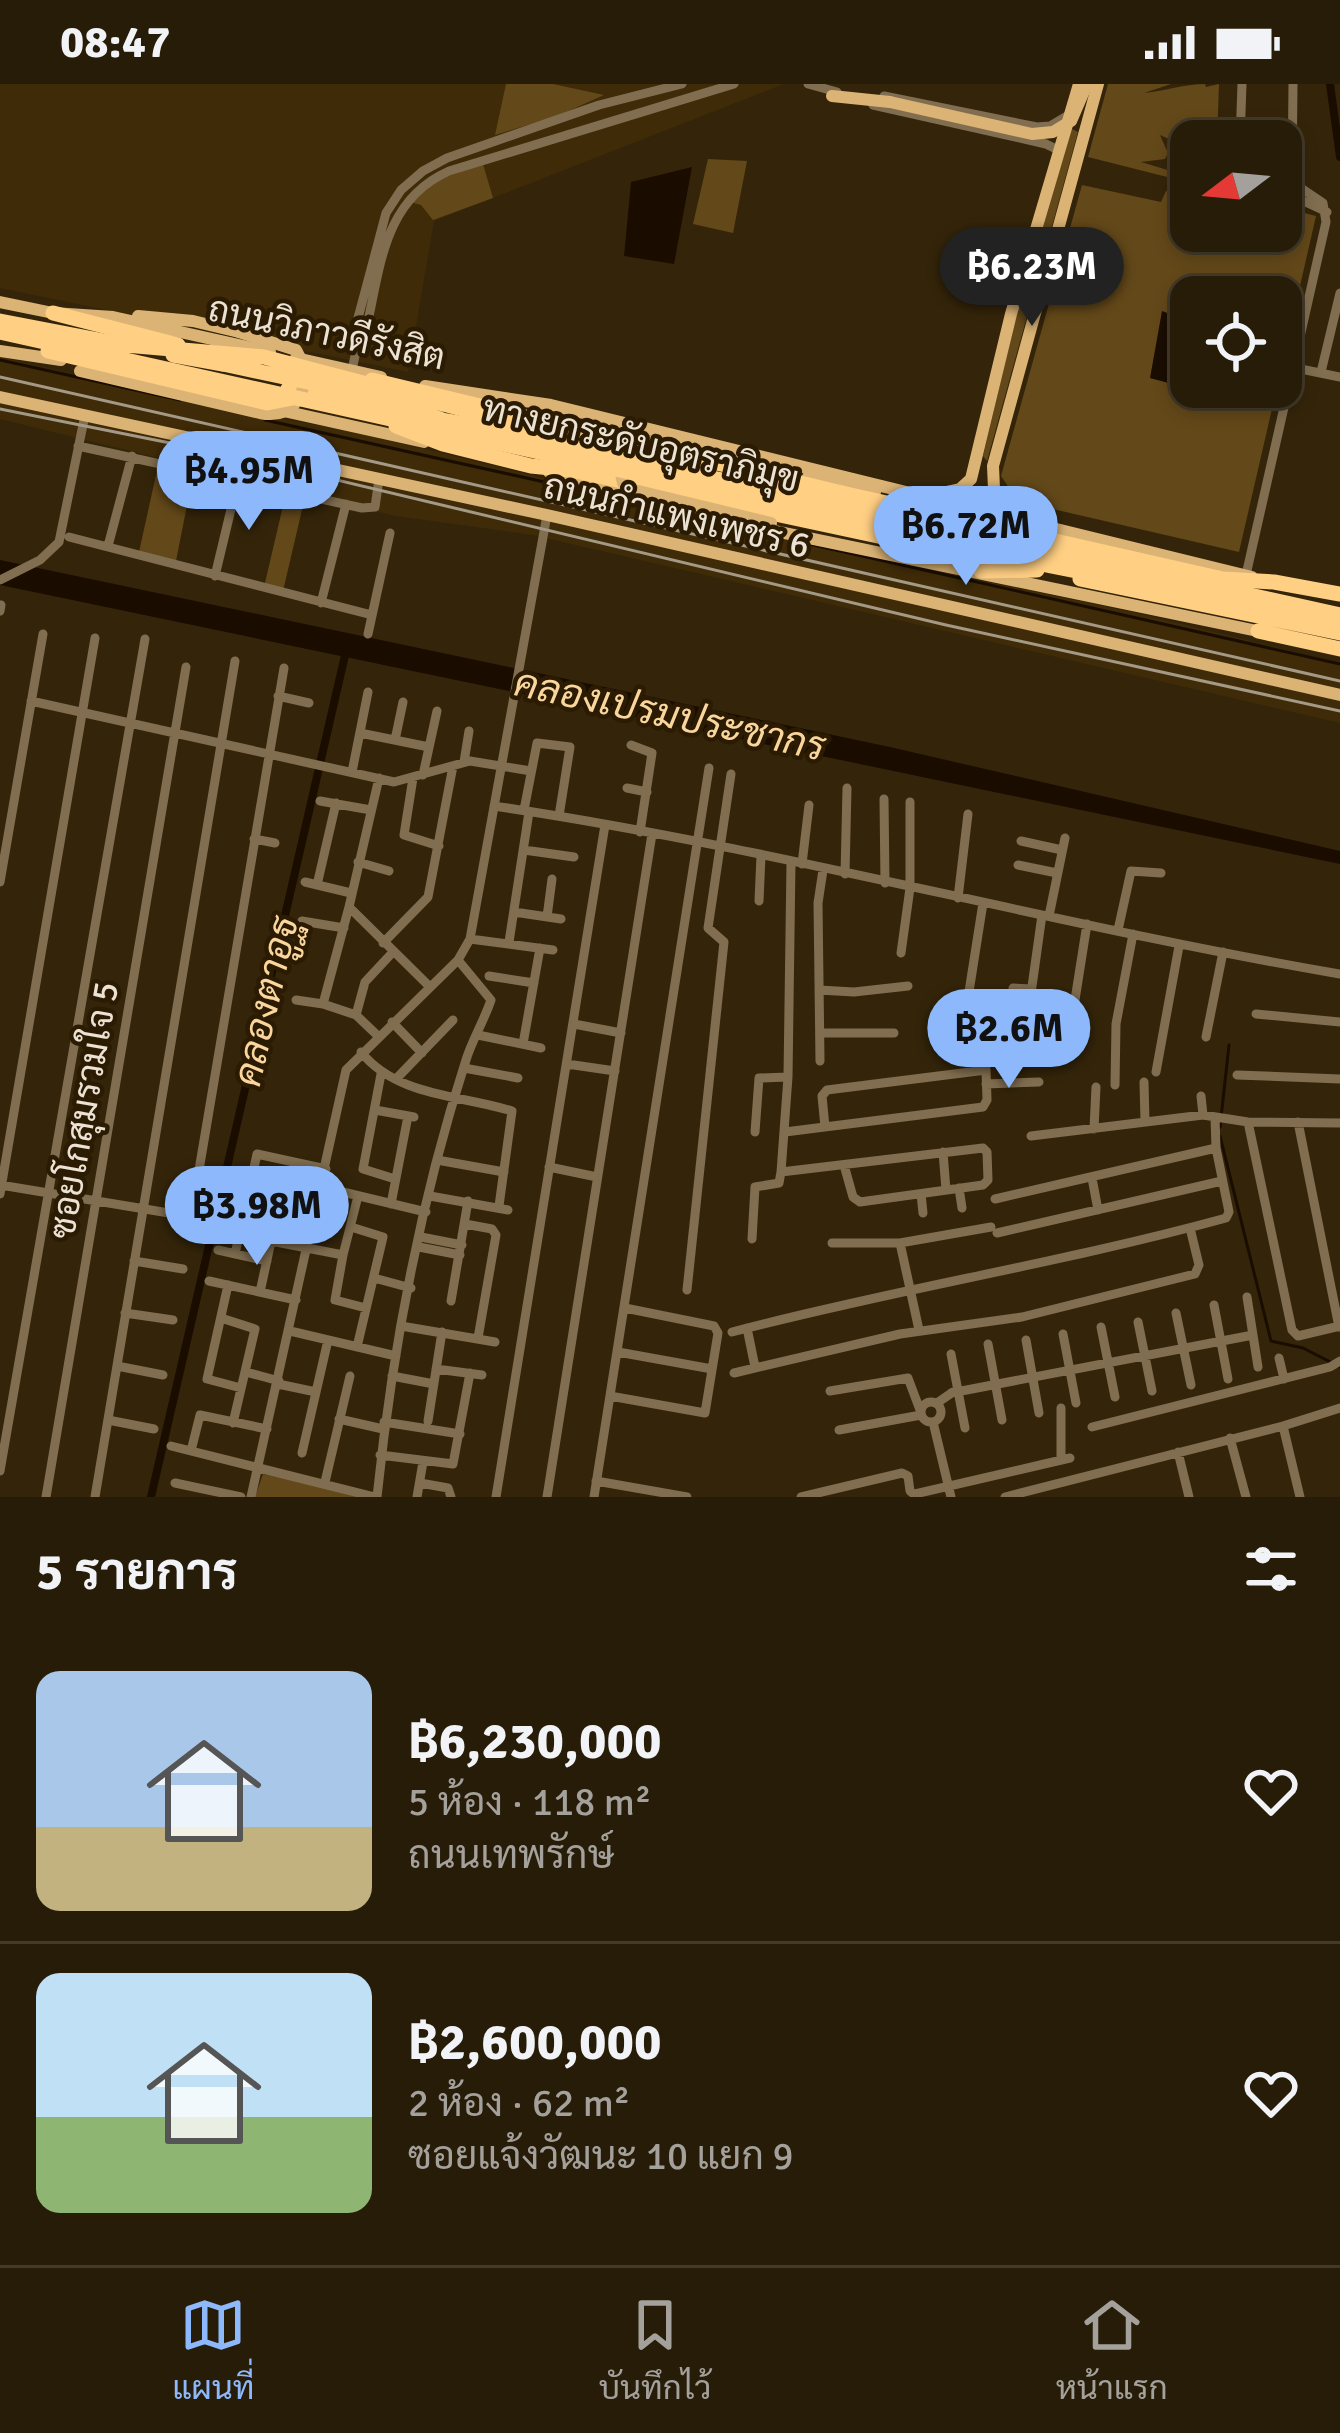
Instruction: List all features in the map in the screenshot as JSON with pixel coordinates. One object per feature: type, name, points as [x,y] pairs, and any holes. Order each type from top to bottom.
[{"type":"highway","points":[[52,313],[247,359],[396,383],[642,447],[1223,579],[1274,582],[1340,597]]},
{"type":"highway","name":"ทางยกระดับอุตราภิมุข","points":[[0,319],[125,345],[263,357],[549,432],[601,452],[1340,617]]},
{"type":"highway","name":"ถนนวิภาวดีรังสิต","points":[[0,319],[147,358],[713,474],[1340,617]]},
{"type":"highway","points":[[0,335],[69,357],[267,403],[280,403],[302,392]]},
{"type":"highway","name":"ทางยกระดับอุตราภิมุข","points":[[0,335],[1051,566],[1340,617]]},
{"type":"highway","name":"ถนนวิภาวดีรังสิต","points":[[0,335],[408,429],[442,444],[531,466],[571,470],[1340,634]]},
{"type":"highway","points":[[713,474],[784,479]]},
{"type":"highway","points":[[981,571],[1037,570]]},
{"type":"highway","points":[[1243,602],[1340,634]]},
{"type":"highway","points":[[1258,631],[1340,652]]},
{"type":"main road","points":[[832,96],[890,102],[1041,134],[1071,121],[1083,84]]},
{"type":"main road","points":[[919,496],[960,489],[970,479],[1011,314],[1083,84]]},
{"type":"main road","points":[[1004,515],[997,503],[993,466],[1098,84]]},
{"type":"main road","name":"ถนนวิภาวดีรังสิต","points":[[0,302],[52,313],[113,316],[430,388],[551,405],[1340,597]]},
{"type":"main road","points":[[23,356],[274,416],[292,408],[302,392],[307,371],[288,345],[193,321],[113,316]]},
{"type":"main road","name":"ถนนวิภาวดีรังสิต","points":[[0,351],[63,360],[406,440],[442,444]]},
{"type":"main road","name":"ถนนกำแพงเพชร 6","points":[[0,397],[1340,695]]},
{"type":"main road","points":[[957,566],[630,489],[620,476],[619,464],[631,447],[652,441],[980,515],[1024,520]]},
{"type":"main road","points":[[974,462],[993,466]]},
{"type":"main road","name":"ถนนวิภาวดีรังสิต","points":[[531,466],[727,520],[1258,631]]},
{"type":"street","points":[[352,370],[361,328],[358,318],[379,229],[405,194],[433,172],[611,101],[682,84]]},
{"type":"street","points":[[433,172],[734,84]]},
{"type":"street","points":[[804,84],[832,96],[1037,142],[1060,152]]},
{"type":"street","points":[[804,84],[898,97],[1037,128],[1070,114]]},
{"type":"street","points":[[1241,120],[1242,84]]},
{"type":"street","points":[[1293,120],[1294,84]]},
{"type":"street","points":[[611,101],[621,118]]},
{"type":"street","points":[[1037,128],[1044,136],[1037,142]]},
{"type":"street","points":[[1302,188],[1317,196],[1327,212],[1302,320]]},
{"type":"street","points":[[1302,200],[1327,212]]},
{"type":"street","points":[[1322,372],[1340,293]]},
{"type":"street","points":[[1302,369],[1340,376]]},
{"type":"street","points":[[1246,575],[1282,408]]},
{"type":"street","points":[[0,580],[57,546],[85,416]]},
{"type":"street","points":[[78,446],[346,504],[375,507],[379,479]]},
{"type":"street","points":[[107,546],[131,456]]},
{"type":"street","points":[[215,576],[238,480]]},
{"type":"street","points":[[321,603],[346,504]]},
{"type":"street","points":[[251,1497],[346,1070],[458,960],[470,939],[547,515]]},
{"type":"street","points":[[368,634],[390,533]]},
{"type":"street","points":[[69,537],[372,615]]},
{"type":"street","points":[[0,882],[43,634]]},
{"type":"street","points":[[95,638],[0,1188],[193,1217]]},
{"type":"street","points":[[0,1472],[145,639]]},
{"type":"street","points":[[95,1497],[235,661]]},
{"type":"street","name":"ซอยโกสุมรวมใจ 5","points":[[46,1497],[186,667]]},
{"type":"street","points":[[198,1176],[280,672]]},
{"type":"street","points":[[352,772],[368,692]]},
{"type":"street","points":[[278,696],[309,703]]},
{"type":"street","points":[[31,701],[394,782],[459,764],[532,770]]},
{"type":"street","points":[[395,740],[403,702]]},
{"type":"street","points":[[437,712],[404,835],[439,846]]},
{"type":"street","points":[[383,943],[428,897],[470,730]]},
{"type":"street","points":[[360,734],[429,747]]},
{"type":"street","points":[[560,817],[575,734]]},
{"type":"street","points":[[509,942],[537,743],[571,749]]},
{"type":"street","points":[[547,1497],[621,1033],[646,833],[652,753],[631,746]]},
{"type":"street","points":[[594,1497],[709,768]]},
{"type":"street","points":[[688,1290],[724,942],[708,930],[731,774]]},
{"type":"street","points":[[323,1004],[379,778]]},
{"type":"street","points":[[627,788],[646,792]]},
{"type":"street","points":[[844,874],[847,788]]},
{"type":"street","points":[[884,799],[885,883]]},
{"type":"street","points":[[320,801],[371,810]]},
{"type":"street","points":[[902,953],[910,888],[910,802]]},
{"type":"street","points":[[335,803],[311,883],[351,892]]},
{"type":"street","points":[[752,1239],[755,1186],[779,1184],[781,1172],[796,863],[809,805]]},
{"type":"street","points":[[494,806],[796,863],[1179,946],[1340,974]]},
{"type":"street","points":[[958,898],[968,814]]},
{"type":"street","points":[[496,1497],[605,825]]},
{"type":"street","points":[[254,839],[275,843]]},
{"type":"street","points":[[1021,841],[1064,844],[1036,959],[1028,1015]]},
{"type":"street","points":[[524,850],[574,857]]},
{"type":"street","points":[[759,901],[761,856]]},
{"type":"street","points":[[358,862],[389,871]]},
{"type":"street","points":[[1018,866],[1057,873]]},
{"type":"street","points":[[820,1061],[818,903],[823,870]]},
{"type":"street","points":[[1118,930],[1131,871],[1161,873]]},
{"type":"street","points":[[547,916],[552,879]]},
{"type":"street","points":[[965,1017],[983,903]]},
{"type":"street","points":[[349,907],[430,986]]},
{"type":"street","points":[[514,912],[561,919]]},
{"type":"street","points":[[302,921],[344,928]]},
{"type":"street","points":[[1071,1025],[1087,924]]},
{"type":"street","points":[[1115,1085],[1116,1024],[1133,934]]},
{"type":"street","points":[[470,939],[553,950]]},
{"type":"street","points":[[1156,1072],[1179,946]]},
{"type":"street","points":[[523,1045],[539,948]]},
{"type":"street","points":[[356,1015],[365,982],[393,952]]},
{"type":"street","points":[[1206,1037],[1222,952]]},
{"type":"street","points":[[1019,955],[1036,959]]},
{"type":"street","points":[[321,958],[336,962]]},
{"type":"street","points":[[171,1446],[376,1497],[401,1325],[437,1160],[490,996],[458,960]]},
{"type":"street","points":[[489,976],[534,983]]},
{"type":"street","points":[[819,990],[908,986]]},
{"type":"street","points":[[1013,988],[1031,989]]},
{"type":"street","points":[[296,1000],[356,1015],[378,1036]]},
{"type":"street","points":[[1256,1014],[1340,1022]]},
{"type":"street","points":[[396,1079],[453,1020]]},
{"type":"street","points":[[392,1022],[422,1052]]},
{"type":"street","points":[[574,1024],[621,1033]]},
{"type":"street","points":[[820,1033],[894,1033]]},
{"type":"street","points":[[478,1035],[541,1048]]},
{"type":"street","points":[[785,1132],[981,1108],[986,1103],[985,1040],[954,1038]]},
{"type":"street","points":[[361,1052],[381,1074],[455,1100],[512,1111],[503,1208],[430,1196]]},
{"type":"street","points":[[567,1064],[615,1072]]},
{"type":"street","points":[[464,1068],[518,1078]]},
{"type":"street","points":[[825,1127],[822,1096],[827,1090],[986,1070]]},
{"type":"street","points":[[381,1074],[363,1169],[395,1179]]},
{"type":"street","points":[[1237,1075],[1340,1079]]},
{"type":"street","points":[[755,1132],[759,1078],[788,1077]]},
{"type":"street","points":[[986,1084],[1039,1082]]},
{"type":"street","points":[[1144,1082],[1145,1122]]},
{"type":"street","points":[[1094,1129],[1096,1087]]},
{"type":"street","points":[[732,1332],[1047,1264],[1227,1216],[1214,1117],[1202,1096]]},
{"type":"street","points":[[375,1110],[411,1117],[391,1204]]},
{"type":"street","points":[[1031,1136],[1214,1117],[1340,1123]]},
{"type":"street","points":[[1248,1122],[1292,1330],[1298,1336],[1340,1326],[1298,1122]]},
{"type":"street","points":[[781,1172],[979,1148],[987,1152],[987,1182],[856,1202],[844,1165]]},
{"type":"street","points":[[995,1199],[1216,1148]]},
{"type":"street","points":[[943,1152],[946,1190]]},
{"type":"street","points":[[235,1253],[257,1154],[326,1168]]},
{"type":"street","points":[[437,1160],[504,1172]]},
{"type":"street","points":[[549,1166],[597,1177]]},
{"type":"street","points":[[1091,1178],[1098,1210]]},
{"type":"street","points":[[832,1243],[900,1244],[994,1230],[1222,1181]]},
{"type":"street","points":[[322,1187],[426,1212]]},
{"type":"street","points":[[959,1188],[962,1208]]},
{"type":"street","points":[[248,1192],[277,1203],[260,1292]]},
{"type":"street","points":[[920,1194],[923,1213]]},
{"type":"street","points":[[358,1196],[334,1298],[366,1308]]},
{"type":"street","points":[[451,1301],[468,1201]]},
{"type":"street","points":[[465,1223],[492,1229],[496,1235],[478,1338]]},
{"type":"street","points":[[351,1227],[383,1237],[357,1347]]},
{"type":"street","points":[[734,1372],[919,1330],[1009,1320],[1195,1274],[1199,1265],[1190,1228]]},
{"type":"street","points":[[271,1241],[344,1255]]},
{"type":"street","points":[[420,1242],[461,1250]]},
{"type":"street","points":[[900,1244],[919,1330]]},
{"type":"street","points":[[218,1250],[267,1261]]},
{"type":"street","points":[[134,1261],[183,1269]]},
{"type":"street","points":[[374,1278],[411,1288]]},
{"type":"street","points":[[209,1281],[296,1300]]},
{"type":"street","points":[[229,1285],[208,1381],[242,1388]]},
{"type":"street","points":[[1246,1298],[1258,1366]]},
{"type":"street","points":[[1214,1305],[1228,1379]]},
{"type":"street","points":[[610,1396],[705,1413],[716,1327],[625,1308]]},
{"type":"street","points":[[125,1313],[173,1321]]},
{"type":"street","points":[[1175,1313],[1190,1385]]},
{"type":"street","points":[[221,1318],[254,1329],[233,1423]]},
{"type":"street","points":[[1138,1322],[1152,1391]]},
{"type":"street","points":[[401,1325],[495,1342]]},
{"type":"street","points":[[1101,1327],[1114,1397]]},
{"type":"street","points":[[747,1328],[755,1367]]},
{"type":"street","points":[[290,1331],[396,1355]]},
{"type":"street","points":[[428,1421],[442,1332]]},
{"type":"street","points":[[1064,1334],[1076,1403]]},
{"type":"street","points":[[839,1430],[921,1412],[928,1401],[937,1403],[956,1391],[1253,1335]]},
{"type":"street","points":[[302,1453],[328,1340]]},
{"type":"street","points":[[1026,1340],[1040,1413]]},
{"type":"street","points":[[988,1344],[1002,1420]]},
{"type":"street","points":[[618,1352],[712,1369]]},
{"type":"street","points":[[951,1354],[965,1428]]},
{"type":"street","points":[[1279,1358],[1284,1379]]},
{"type":"street","points":[[1092,1427],[1337,1363]]},
{"type":"street","points":[[117,1366],[163,1375]]},
{"type":"street","points":[[380,1455],[451,1465],[476,1374],[436,1369]]},
{"type":"street","points":[[246,1372],[316,1392]]},
{"type":"street","points":[[325,1482],[350,1376]]},
{"type":"street","points":[[392,1376],[434,1384]]},
{"type":"street","points":[[830,1390],[908,1378],[921,1412],[933,1422],[951,1497]]},
{"type":"street","points":[[933,1422],[940,1415],[937,1403]]},
{"type":"street","points":[[801,1497],[902,1473],[908,1476],[915,1496],[1066,1458],[1061,1408]]},
{"type":"street","points":[[1005,1497],[1340,1408]]},
{"type":"street","points":[[191,1451],[200,1415],[267,1430]]},
{"type":"street","points":[[108,1420],[154,1429]]},
{"type":"street","points":[[339,1420],[460,1434]]},
{"type":"street","points":[[1283,1426],[1300,1497]]},
{"type":"street","points":[[1230,1438],[1246,1497]]},
{"type":"street","points":[[1178,1453],[1189,1497]]},
{"type":"street","points":[[417,1497],[423,1462]]},
{"type":"street","points":[[596,1481],[686,1497]]},
{"type":"street","points":[[1062,1482],[1066,1497]]},
{"type":"street","points":[[176,1483],[241,1497]]},
{"type":"street","points":[[420,1483],[448,1488],[451,1497]]},
{"type":"shaded area","points":[[0,84],[784,84],[434,221],[408,372],[0,288]]},
{"type":"shaded area","points":[[506,84],[553,84],[604,95],[555,117],[495,135]]},
{"type":"shaded area","points":[[1108,84],[1171,84],[1144,93],[1219,84],[1218,120],[1170,120],[1170,140],[1160,135],[1168,153],[1165,159],[1141,162],[1170,171],[1170,178],[1088,157]]},
{"type":"shaded area","points":[[1070,128],[1078,132],[987,461],[983,456],[1024,284]]},
{"type":"shaded area","points":[[708,159],[747,161],[733,233],[693,224]]},
{"type":"shaded area","points":[[483,164],[493,198],[433,220],[421,205],[410,202],[439,179]]},
{"type":"shaded area","points":[[1082,185],[1161,202],[1166,191],[1170,192],[1170,252],[1302,252],[1302,212],[1316,216],[1302,277],[1170,276],[1170,314],[1163,312],[1151,378],[1170,383],[1170,408],[1272,408],[1239,552],[1018,501],[1001,476]]},
{"type":"shaded area","points":[[0,357],[219,408],[352,431],[821,547],[1132,612],[1340,663],[1340,723],[533,535],[396,516],[0,419]]},
{"type":"shaded area","points":[[158,466],[193,475],[175,566],[139,552]]},
{"type":"shaded area","points":[[286,493],[305,497],[283,591],[264,587]]},
{"type":"shaded area","points":[[263,1474],[373,1496],[373,1497],[255,1497]]},
{"type":"water","points":[[692,167],[674,264],[624,256],[631,182]]},
{"type":"water","points":[[1162,311],[1170,314],[1170,383],[1150,378]]},
{"type":"water","name":"คลองเปรมประชากร","points":[[0,560],[890,747],[1340,851],[1340,864],[0,585]]},
{"type":"waterway","points":[[1330,84],[1340,157]]},
{"type":"waterway","points":[[0,360],[180,400]]},
{"type":"waterway","points":[[265,420],[567,487]]},
{"type":"waterway","points":[[590,493],[677,513]]},
{"type":"waterway","points":[[809,544],[1340,664]]},
{"type":"waterway","name":"คลองตาอูฐ","points":[[151,1497],[346,651]]},
{"type":"waterway","points":[[1220,1127],[1229,1045]]},
{"type":"waterway","points":[[1220,1136],[1271,1341],[1303,1348],[1340,1367]]},
{"type":"railway","points":[[0,377],[1340,681]]},
{"type":"railway","points":[[0,409],[240,457],[946,625],[1340,711]]}]
